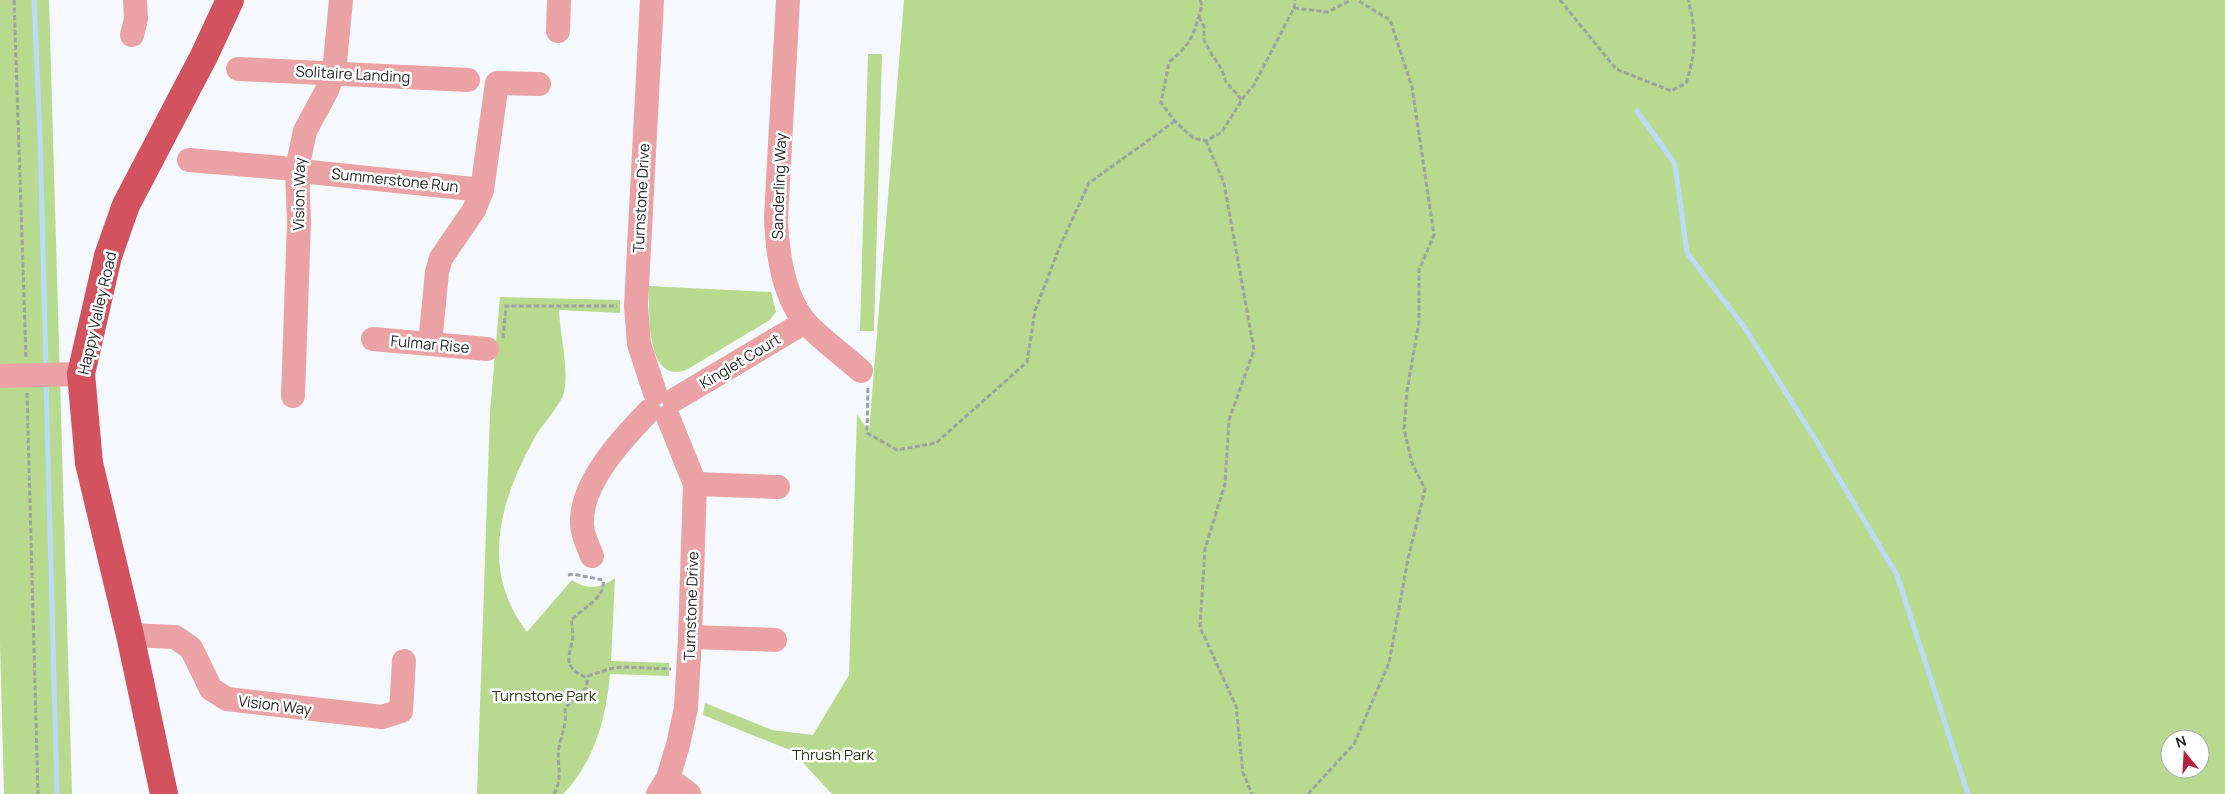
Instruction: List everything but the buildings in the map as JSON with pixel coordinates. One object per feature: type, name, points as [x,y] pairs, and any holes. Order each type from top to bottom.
[{"type":"main road","name":"Happy Valley Road","points":[[164,794],[130,635],[89,463],[81,374],[108,256],[126,205],[204,56],[230,0]]},
{"type":"street","points":[[132,35],[136,19],[135,0]]},
{"type":"street","name":"Vision Way","points":[[293,396],[299,231],[297,170],[305,131],[334,73],[341,0]]},
{"type":"street","points":[[558,32],[559,0]]},
{"type":"street","name":"Turnstone Drive","points":[[652,0],[636,306],[639,344],[695,484],[686,708],[678,745],[663,786]]},
{"type":"street","name":"Sanderling Way","points":[[788,0],[776,217],[777,248],[782,271],[793,301],[805,322],[865,375]]},
{"type":"street","name":"Solitaire Landing","points":[[238,68],[468,80]]},
{"type":"street","points":[[430,344],[437,272],[441,258],[474,210],[482,190],[496,83],[539,84]]},
{"type":"street","name":"Summerstone Run","points":[[189,160],[482,190]]},
{"type":"street","name":"Kinglet Court","points":[[592,556],[582,525],[584,508],[592,484],[608,456],[662,405],[805,322]]},
{"type":"street","name":"Fulmar Rise","points":[[373,339],[430,344],[495,343]]},
{"type":"street","points":[[0,376],[81,374]]},
{"type":"street","points":[[695,484],[778,487]]},
{"type":"street","name":"Vision Way","points":[[130,635],[175,637],[191,648],[211,689],[227,699],[382,717],[401,711],[404,661]]},
{"type":"street","points":[[690,637],[775,640]]},
{"type":"street","points":[[663,786],[689,794]]},
{"type":"path","points":[[1200,0],[1202,5],[1193,36],[1184,50],[1169,62],[1161,103],[1175,121],[1193,138],[1206,140],[1222,132],[1254,85],[1294,8],[1295,0]]},
{"type":"path","points":[[1294,8],[1328,12],[1351,0]]},
{"type":"path","points":[[1308,794],[1354,744],[1389,663],[1408,559],[1425,489],[1412,464],[1404,429],[1407,391],[1419,322],[1419,270],[1434,234],[1412,87],[1390,20],[1357,0]]},
{"type":"path","points":[[1560,0],[1616,70],[1672,91],[1686,83],[1694,54],[1696,36],[1688,0]]},
{"type":"path","points":[[1199,16],[1204,27],[1204,40],[1222,70],[1226,82],[1242,100]]},
{"type":"path","points":[[865,375],[867,433],[897,450],[936,443],[1027,362],[1035,311],[1060,246],[1090,182],[1175,121]]},
{"type":"path","points":[[1206,140],[1224,183],[1254,350],[1229,420],[1225,484],[1205,549],[1200,627],[1236,706],[1243,773],[1252,794]]},
{"type":"path","points":[[495,343],[506,306],[573,304],[619,306]]},
{"type":"path","points":[[568,575],[573,574],[603,580],[604,586],[598,598],[582,609],[572,620],[573,636],[568,650],[568,661],[575,673],[585,677],[622,667],[671,669]]},
{"type":"path","points":[[554,794],[560,782],[559,753],[565,730],[565,708],[586,688],[588,676]]},
{"type":"green space","points":[[0,0],[49,0],[72,794],[4,794],[0,643]]},
{"type":"green space","name":"Thrush Park","points":[[904,0],[2225,0],[2225,794],[832,794],[792,751],[703,715],[705,703],[772,730],[813,735],[849,675],[857,414],[869,432]]},
{"type":"green space","points":[[868,54],[882,54],[874,331],[860,331]]},
{"type":"green space","points":[[649,286],[771,292],[776,312],[770,320],[688,369],[674,372],[664,367],[657,357],[652,344]]},
{"type":"green space","name":"Turnstone Park","points":[[500,297],[620,300],[620,313],[559,310],[565,362],[564,393],[535,437],[512,485],[504,510],[500,535],[499,560],[503,584],[512,608],[527,632],[572,580],[588,587],[594,587],[610,582],[615,578],[611,661],[669,663],[669,676],[610,674],[602,723],[597,738],[583,768],[563,794],[477,794],[490,412]]},
{"type":"waterway","points":[[34,0],[40,135],[46,369]]},
{"type":"waterway","points":[[1637,111],[1675,164],[1687,253],[1745,328],[1817,442],[1897,575],[1968,794]]},
{"type":"waterway","points":[[46,380],[57,794]]}]
